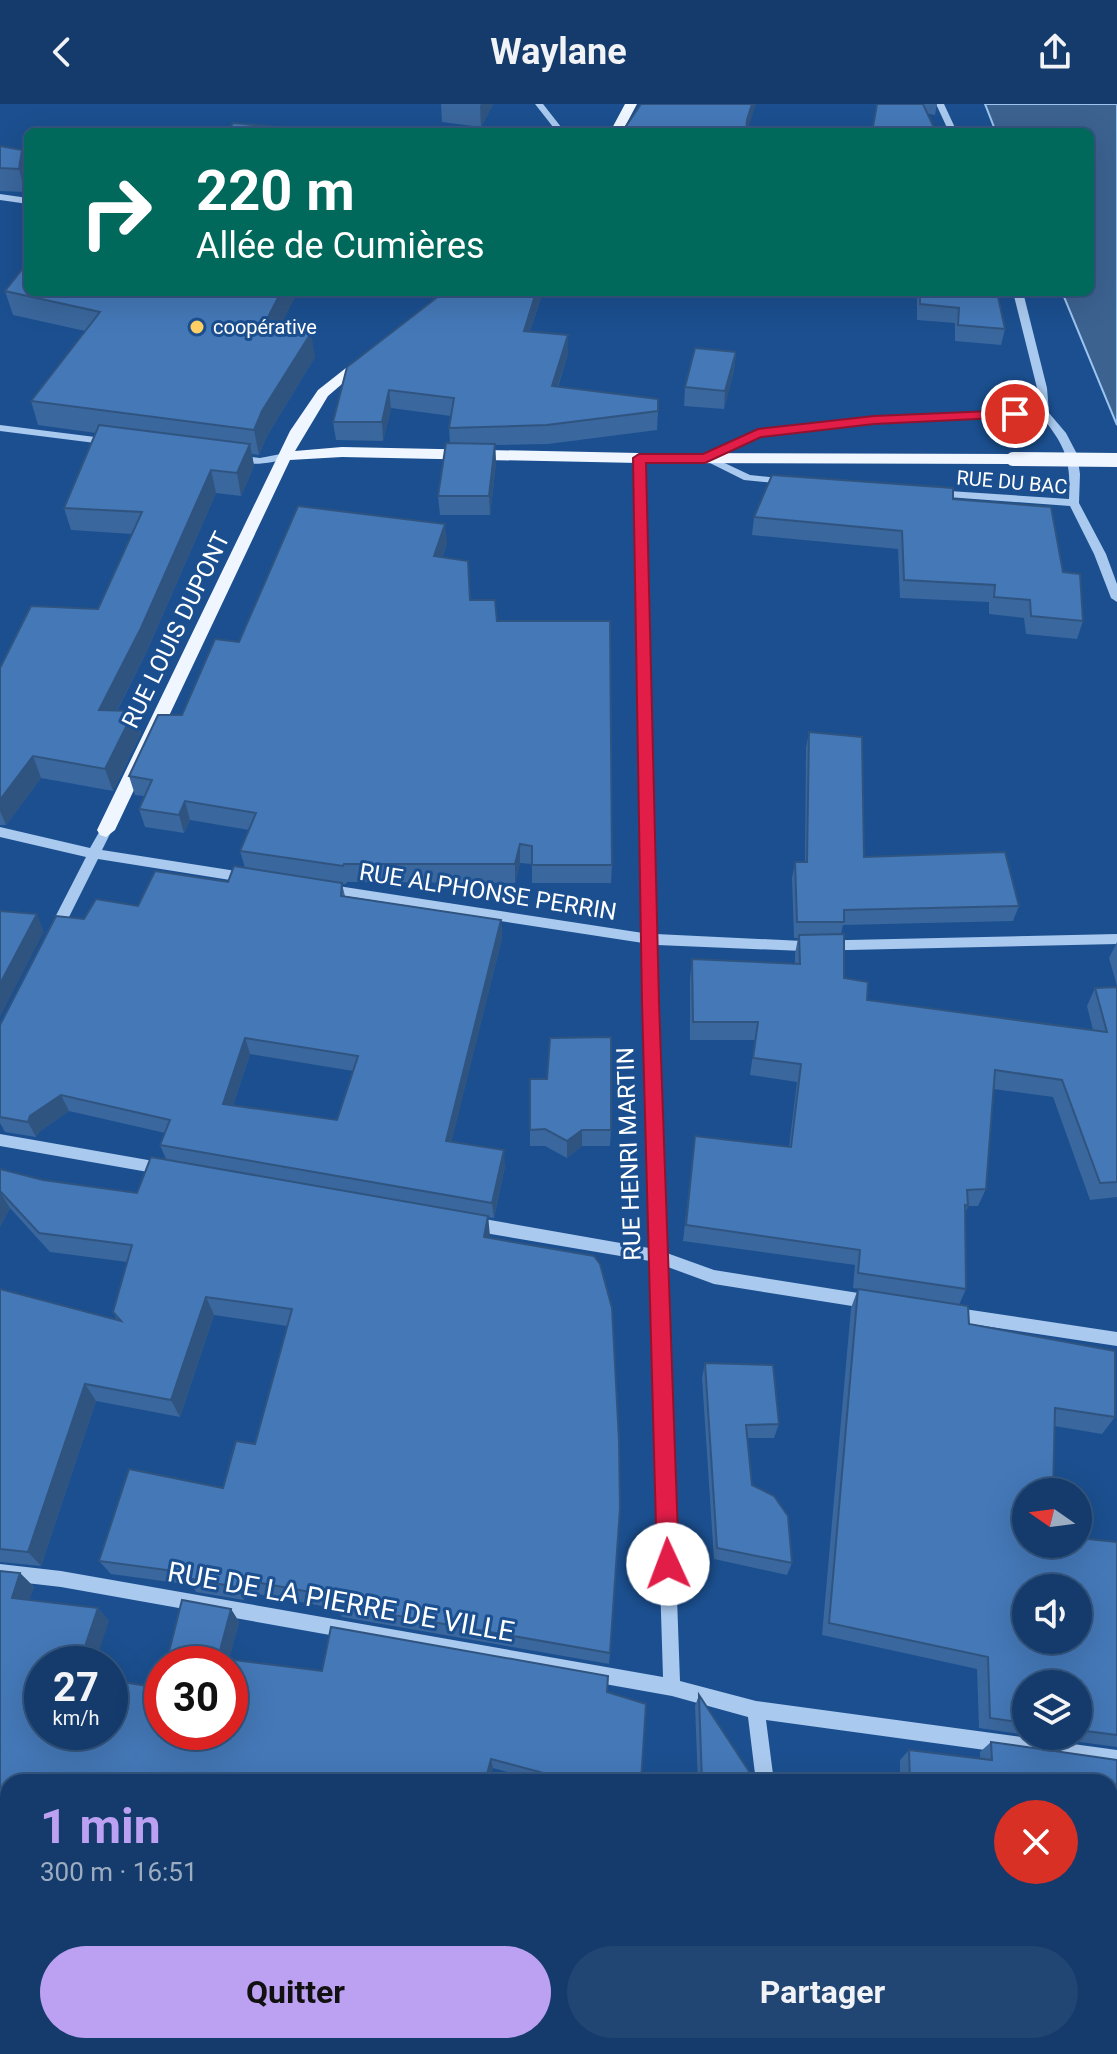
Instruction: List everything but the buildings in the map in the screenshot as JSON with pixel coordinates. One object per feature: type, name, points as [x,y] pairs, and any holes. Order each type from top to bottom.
[{"type":"main road","points":[[618,128],[631,104]]},
{"type":"main road","name":"RUE LOUIS DUPONT","points":[[106,830],[297,431],[323,393],[373,350]]},
{"type":"main road","points":[[286,456],[342,452],[639,458],[1117,460]]},
{"type":"street","points":[[539,104],[558,128]]},
{"type":"street","points":[[940,104],[951,128]]},
{"type":"street","points":[[0,197],[24,200]]},
{"type":"street","points":[[1019,296],[1042,388],[1044,413],[1070,446],[1076,462],[1074,503]]},
{"type":"street","points":[[705,458],[758,433],[874,420],[1044,413]]},
{"type":"street","points":[[0,428],[121,444]]},
{"type":"street","points":[[229,457],[260,461],[286,456]]},
{"type":"street","name":"RUE HENRI MARTIN","points":[[639,458],[657,1256],[672,1687]]},
{"type":"street","points":[[705,458],[748,478],[796,482]]},
{"type":"street","name":"RUE DU BAC","points":[[923,492],[1074,503],[1100,554],[1117,598]]},
{"type":"street","name":"RUE LOUIS DUPONT","points":[[44,953],[106,830]]},
{"type":"street","points":[[0,832],[94,854],[264,880]]},
{"type":"street","name":"RUE ALPHONSE PERRIN","points":[[310,887],[649,939],[803,946],[1117,939]]},
{"type":"street","points":[[0,1140],[188,1173]]},
{"type":"street","points":[[454,1220],[657,1256],[714,1277],[884,1303]]},
{"type":"street","points":[[931,1311],[1117,1339]]},
{"type":"street","name":"RUE DE LA PIERRE DE VILLE","points":[[0,1572],[77,1582],[672,1687]]},
{"type":"street","points":[[672,1687],[756,1710],[1117,1759]]},
{"type":"street","points":[[756,1710],[764,1774]]},
{"type":"water","points":[[985,104],[1117,104],[1117,425],[1064,296],[1094,296],[1094,128],[994,128]]},
{"type":"place","name":"coopérative","points":[[197,327]]},
{"type":"route","points":[[668,1564],[657,1256],[639,458],[705,458],[758,433],[874,420],[1015,414]]}]
